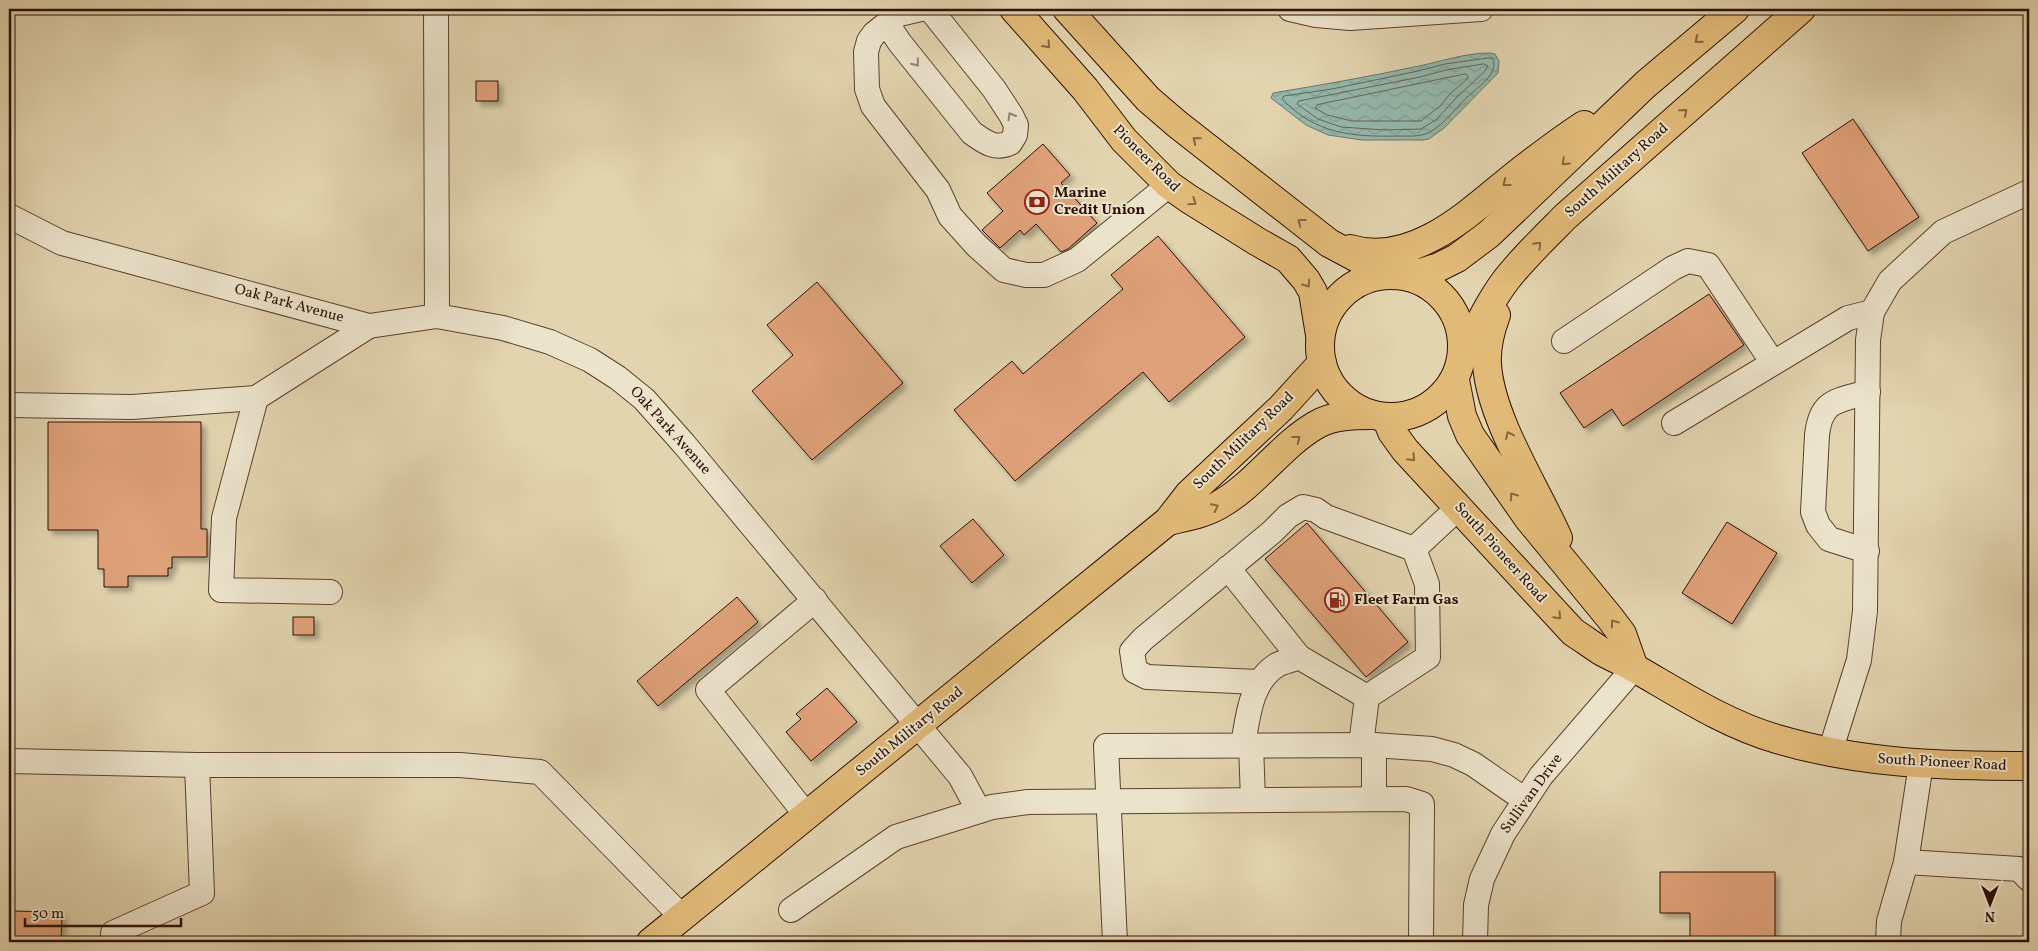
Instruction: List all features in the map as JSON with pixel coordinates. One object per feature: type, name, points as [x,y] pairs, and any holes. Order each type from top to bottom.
[{"type":"main road","name":"Pioneer Road","points":[[1014,9],[1085,89],[1124,140],[1169,185],[1250,238],[1288,259],[1306,280],[1313,292],[1320,335]]},
{"type":"main road","points":[[1067,9],[1161,111],[1329,243],[1395,274],[1424,282],[1442,295],[1456,313],[1463,335],[1459,368],[1462,416],[1470,435],[1528,518],[1622,634],[1634,668]]},
{"type":"main road","points":[[1459,368],[1443,396],[1426,409],[1407,416],[1379,416],[1355,407],[1340,396],[1328,380],[1322,363],[1320,335],[1328,312],[1343,293],[1364,280],[1395,274],[1423,272],[1439,267],[1479,242],[1512,214],[1646,84],[1735,9]]},
{"type":"main road","name":"South Military Road","points":[[1459,368],[1487,308],[1506,280],[1566,216],[1801,9]]},
{"type":"main road","points":[[1329,243],[1360,252],[1380,253],[1401,249],[1431,237],[1471,211],[1570,134],[1646,84]]},
{"type":"main road","points":[[1520,265],[1498,309],[1492,326],[1487,362],[1489,380],[1501,418],[1574,574]]},
{"type":"main road","name":"South Military Road","points":[[651,942],[1168,521],[1189,494],[1281,408],[1322,363]]},
{"type":"main road","name":"South Military Road","points":[[1168,521],[1199,513],[1218,505],[1236,493],[1295,439],[1317,424],[1351,415],[1379,416]]},
{"type":"main road","name":"South Pioneer Road","points":[[1379,416],[1405,450],[1573,632],[1602,652],[1684,697],[1728,720],[1776,739],[1830,752],[1886,762],[2029,766]]},
{"type":"street","points":[[436,9],[437,316]]},
{"type":"street","points":[[920,9],[899,14],[869,41],[866,52],[867,89],[873,106],[938,190],[950,216],[977,246],[1004,270],[1026,275],[1044,275],[1064,267],[1077,260],[1169,185]]},
{"type":"street","points":[[887,24],[972,133],[986,143],[997,147],[1010,143],[1015,135],[1016,125],[1011,115],[994,89],[930,9]]},
{"type":"street","points":[[1290,9],[1316,15],[1350,18],[1481,9]]},
{"type":"street","points":[[1830,752],[1859,660],[1865,612],[1868,340],[1872,312],[1890,281],[1944,232],[2029,192]]},
{"type":"street","name":"Oak Park Avenue","points":[[9,216],[62,243],[368,326],[437,316],[503,328],[550,342],[590,360],[618,378],[644,399],[662,418],[960,776],[980,811]]},
{"type":"street","points":[[1564,341],[1673,268],[1688,261],[1708,265],[1773,363]]},
{"type":"street","points":[[1674,423],[1848,318],[1872,312]]},
{"type":"street","points":[[9,405],[132,407],[256,398],[368,326]]},
{"type":"street","points":[[1866,551],[1829,539],[1818,524],[1813,512],[1818,424],[1823,411],[1833,403],[1868,392]]},
{"type":"street","points":[[256,398],[224,518],[221,590],[330,592]]},
{"type":"street","points":[[1258,682],[1147,677],[1135,671],[1132,651],[1143,639],[1272,532],[1288,516],[1303,507],[1316,510],[1326,516],[1414,549],[1427,584],[1428,657],[1367,697]]},
{"type":"street","points":[[1414,549],[1458,508]]},
{"type":"street","points":[[1228,568],[1299,657],[1367,697]]},
{"type":"street","points":[[807,816],[708,690],[815,600]]},
{"type":"street","points":[[1253,800],[1247,745],[1248,716],[1258,682],[1277,665],[1299,657]]},
{"type":"street","name":"Sullivan Drive","points":[[1475,942],[1476,906],[1482,879],[1503,834],[1541,776],[1634,668]]},
{"type":"street","points":[[1367,697],[1368,746],[1374,799]]},
{"type":"street","points":[[1115,942],[1106,746],[1368,746],[1432,749],[1454,755],[1473,764],[1525,800]]},
{"type":"street","points":[[9,760],[196,765],[460,765],[540,772],[682,917]]},
{"type":"street","points":[[1888,942],[1889,922],[1906,862],[1921,764]]},
{"type":"street","points":[[112,942],[113,933],[202,893],[196,765]]},
{"type":"street","points":[[791,910],[896,837],[992,807],[1028,802],[1406,799],[1422,804],[1421,942]]},
{"type":"street","points":[[1906,862],[2019,869],[2029,879]]},
{"type":"water","points":[[1495,54],[1499,61],[1498,73],[1444,128],[1429,139],[1362,140],[1328,135],[1306,125],[1271,98],[1273,93],[1379,74],[1461,56]]},
{"type":"building","points":[[476,81],[498,81],[498,101],[476,101]]},
{"type":"building","points":[[1853,119],[1919,217],[1868,251],[1802,153]]},
{"type":"building","name":"Marine Credit Union","points":[[1043,144],[1070,175],[1061,183],[1097,223],[1068,249],[1061,252],[1036,224],[1024,235],[1020,230],[1000,248],[982,230],[1003,211],[987,193]]},
{"type":"building","points":[[1158,236],[1245,337],[1169,402],[1143,372],[1015,481],[954,410],[1012,361],[1023,374],[1123,289],[1111,275]]},
{"type":"building","points":[[817,282],[903,383],[812,460],[752,391],[793,355],[767,325]]},
{"type":"building","points":[[1709,294],[1744,345],[1623,426],[1612,409],[1584,428],[1560,393]]},
{"type":"building","points":[[48,422],[201,422],[201,529],[207,529],[207,557],[172,557],[172,568],[168,568],[168,576],[128,576],[128,587],[104,587],[104,569],[98,569],[98,530],[48,530]]},
{"type":"building","points":[[973,519],[1004,555],[972,583],[940,546]]},
{"type":"building","points":[[1727,522],[1777,553],[1732,624],[1682,593]]},
{"type":"building","name":"Fleet Farm Gas","points":[[1307,523],[1408,642],[1366,677],[1265,559]]},
{"type":"building","points":[[737,597],[758,622],[658,706],[637,681]]},
{"type":"building","points":[[293,617],[314,617],[314,635],[293,635]]},
{"type":"building","points":[[827,688],[857,722],[811,761],[786,732],[801,719],[796,714]]},
{"type":"building","points":[[1660,872],[1775,872],[1775,942],[1690,942],[1690,913],[1660,913]]},
{"type":"building","points":[[9,911],[62,912],[61,942],[9,942]]},
{"type":"place","name":"Marine Credit Union","points":[[1037,202]]},
{"type":"place","name":"Fleet Farm Gas","points":[[1337,600]]}]
